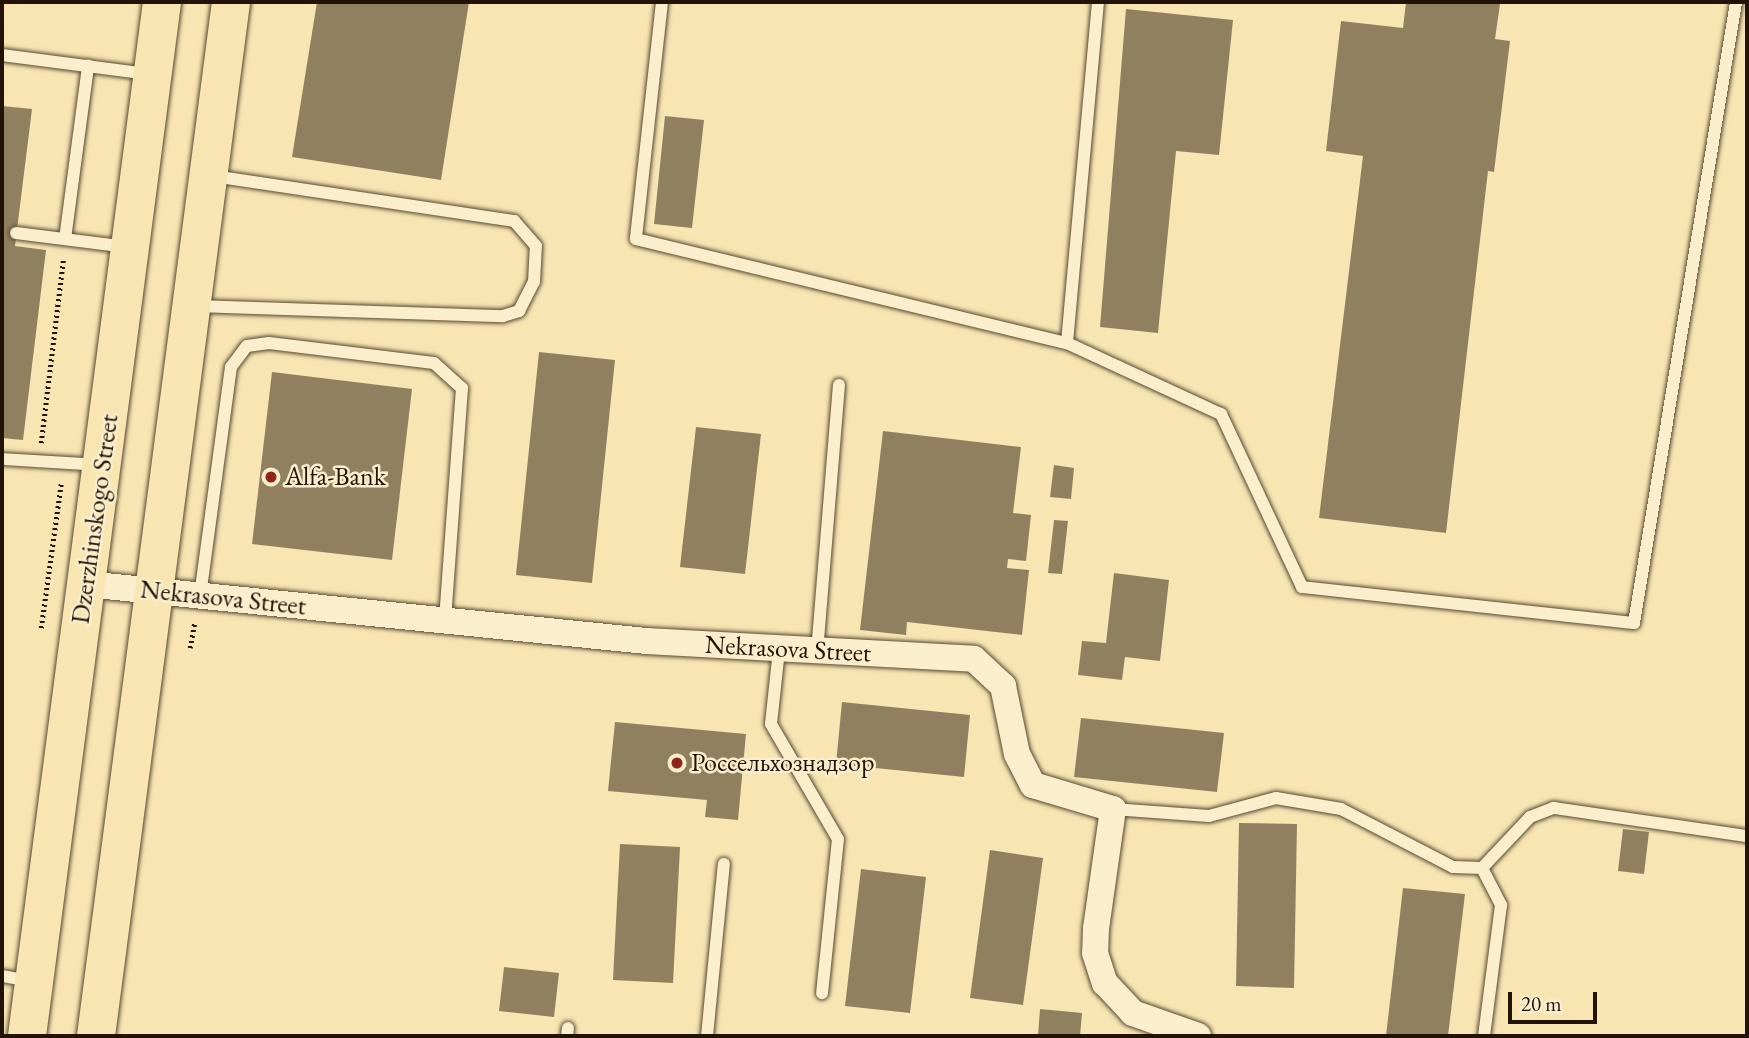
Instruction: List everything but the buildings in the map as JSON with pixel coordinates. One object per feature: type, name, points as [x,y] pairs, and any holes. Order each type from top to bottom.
[{"type":"main road","name":"Dzerzhinskogo Street","points":[[27,1036],[18,979],[86,583],[162,2]]},
{"type":"main road","points":[[96,1036],[231,2]]},
{"type":"street","name":"Nekrasova Street","points":[[86,583],[445,621],[779,650],[974,659],[1003,686],[1017,754],[1033,785],[1113,809]]},
{"type":"street","points":[[1113,809],[1096,928],[1098,971],[1133,1013],[1198,1036]]},
{"type":"lane","points":[[662,2],[636,239],[1067,343],[1221,414],[1302,587],[1634,623],[1736,2]]},
{"type":"lane","points":[[1067,343],[1098,2]]},
{"type":"lane","points":[[2,55],[153,74]]},
{"type":"lane","points":[[65,239],[88,66]]},
{"type":"lane","points":[[191,306],[503,316],[519,311],[534,282],[536,246],[514,221],[208,176]]},
{"type":"lane","points":[[16,233],[132,247]]},
{"type":"lane","points":[[200,596],[231,367],[247,346],[269,343],[434,363],[457,381],[464,403],[445,621]]},
{"type":"lane","points":[[817,652],[839,385]]},
{"type":"lane","points":[[2,459],[103,465]]},
{"type":"lane","points":[[779,650],[771,724],[838,839],[822,993]]},
{"type":"lane","points":[[1113,809],[1209,816],[1276,798],[1341,809],[1453,867],[1482,868],[1530,817],[1554,808],[1747,836]]},
{"type":"lane","points":[[707,1036],[724,864]]},
{"type":"lane","points":[[1482,868],[1501,905],[1484,1036]]},
{"type":"path","points":[[39,461],[65,239]]},
{"type":"path","points":[[41,628],[63,462]]},
{"type":"place","name":"Alfa-Bank","points":[[271,477]]},
{"type":"place","name":"Россельхознадзор","points":[[677,763]]}]
